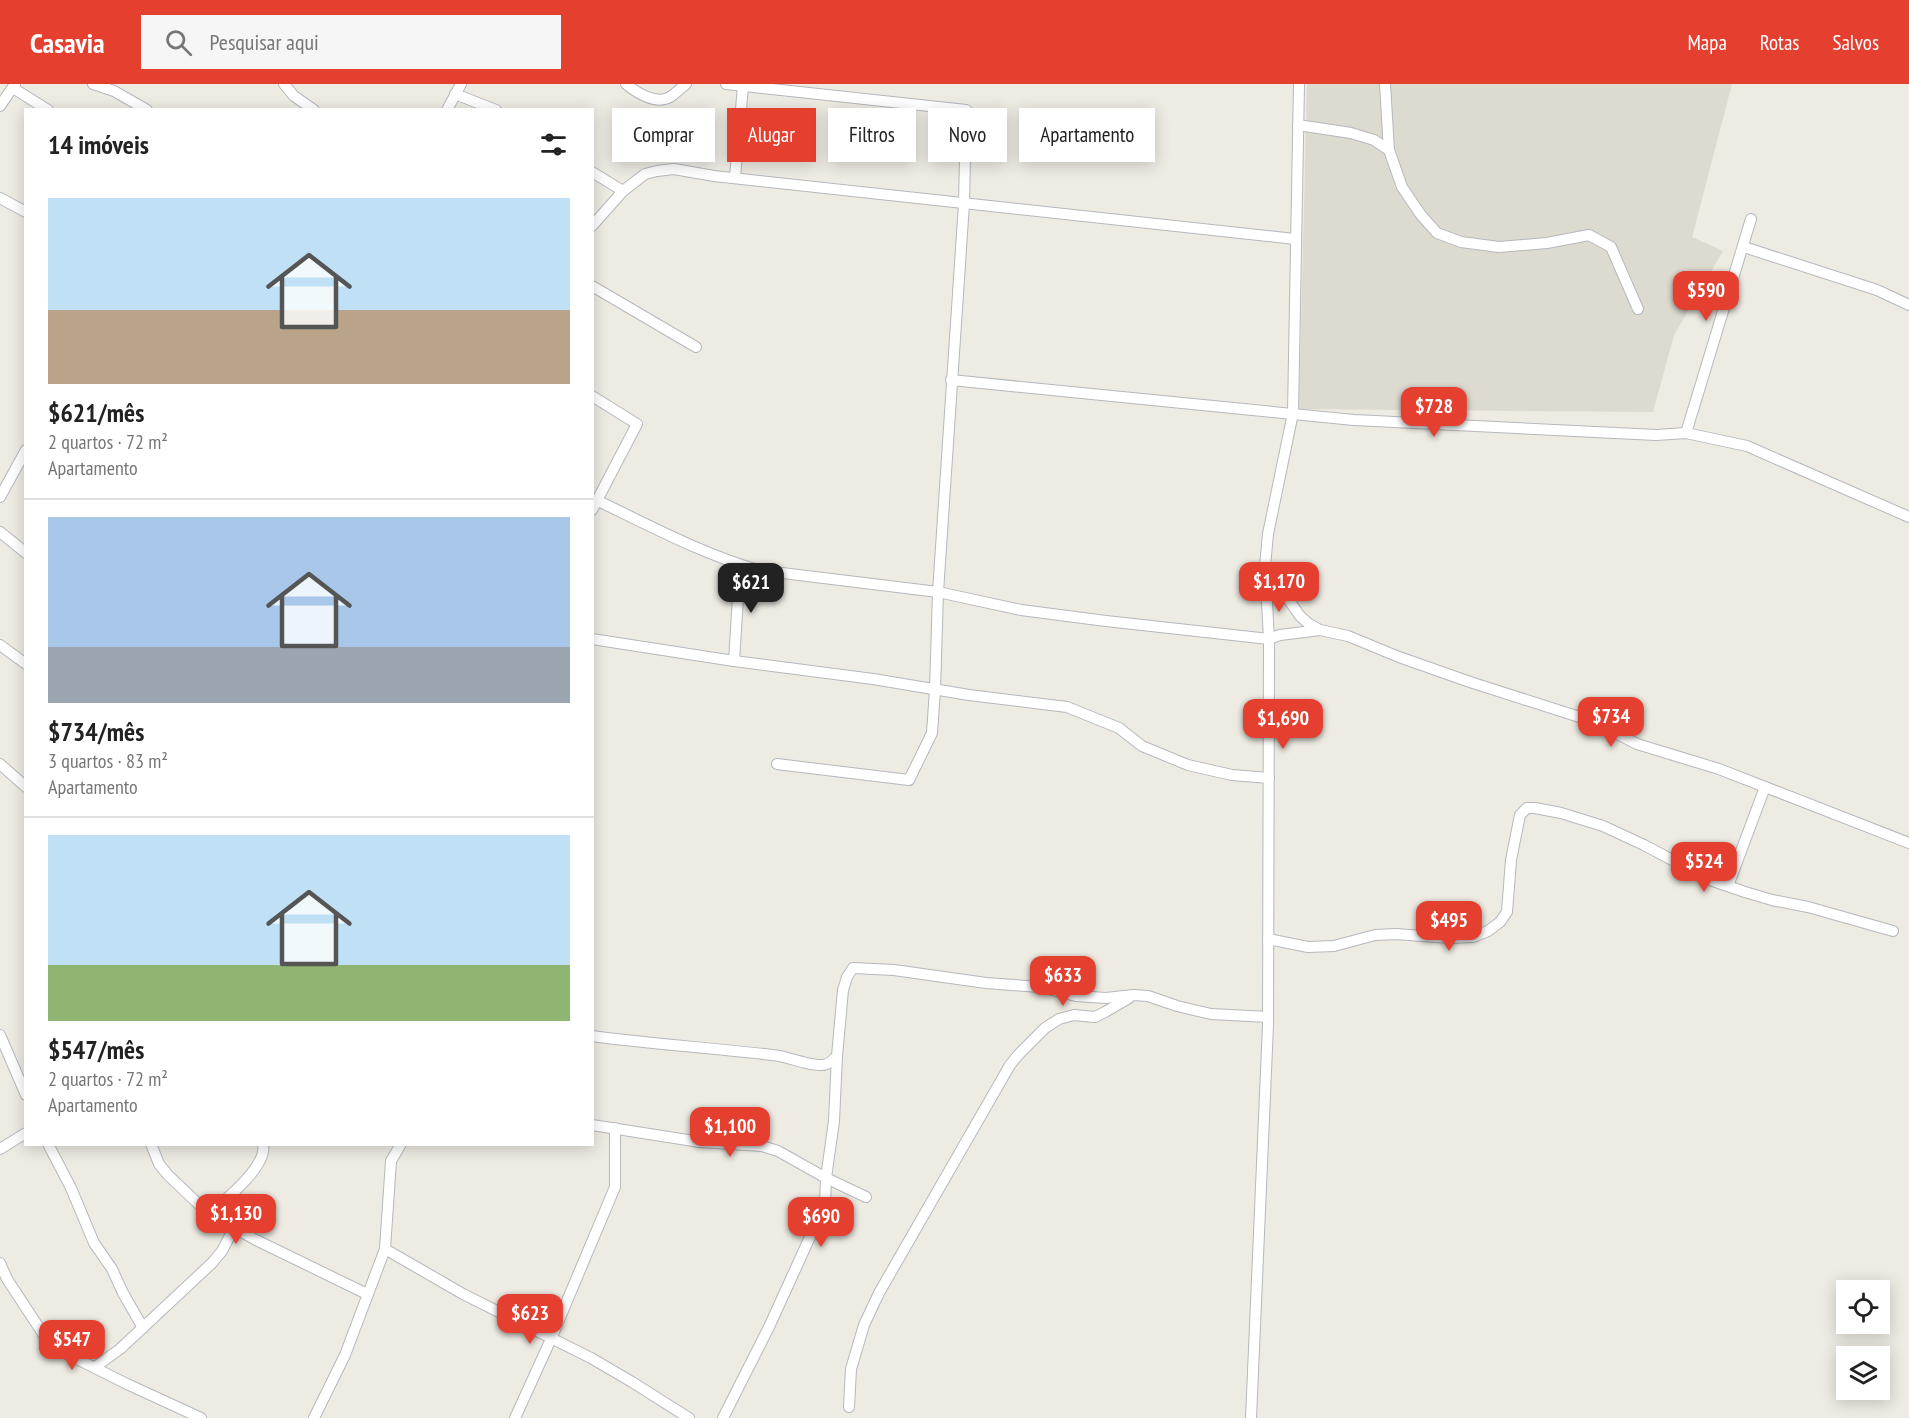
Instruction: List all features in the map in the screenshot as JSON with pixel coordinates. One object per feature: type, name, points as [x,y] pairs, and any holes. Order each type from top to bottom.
[{"type":"street","points":[[93,84],[114,91],[144,108]]},
{"type":"street","points":[[284,84],[294,96],[311,108]]},
{"type":"street","points":[[448,108],[461,84]]},
{"type":"street","points":[[626,84],[649,98],[658,100],[669,98],[686,84]]},
{"type":"street","points":[[726,84],[966,110],[963,204],[938,592],[932,733],[909,780],[777,764]]},
{"type":"street","points":[[1251,1418],[1268,1017],[1269,639],[1265,566],[1268,534],[1293,413],[1299,84]]},
{"type":"street","points":[[1385,84],[1389,150],[1402,188],[1437,233],[1461,242],[1499,247],[1547,243],[1589,235],[1611,247],[1638,309]]},
{"type":"street","points":[[0,106],[14,86],[45,108]]},
{"type":"street","points":[[735,177],[742,86]]},
{"type":"street","points":[[455,94],[491,108]]},
{"type":"street","points":[[1298,124],[1351,133],[1374,140],[1389,150]]},
{"type":"street","points":[[594,224],[624,191],[645,174],[674,169],[714,176],[1295,239]]},
{"type":"street","points":[[594,173],[624,191]]},
{"type":"street","points":[[0,198],[24,211]]},
{"type":"street","points":[[1686,433],[1751,219]]},
{"type":"street","points":[[1744,247],[1877,290],[1909,305]]},
{"type":"street","points":[[594,287],[696,347]]},
{"type":"street","points":[[951,380],[1353,420],[1656,435],[1686,433],[1747,446],[1909,517]]},
{"type":"street","points":[[594,397],[638,424],[594,505],[740,565],[758,570],[938,592],[1032,611],[1106,621],[1269,639],[1280,635],[1320,630]]},
{"type":"street","points":[[0,497],[24,454]]},
{"type":"street","points":[[0,532],[24,551]]},
{"type":"street","points":[[734,661],[740,565]]},
{"type":"street","points":[[1265,566],[1300,616],[1308,624],[1320,630],[1348,636],[1398,657],[1592,721],[1637,744],[1719,769],[1909,843]]},
{"type":"street","points":[[594,639],[935,690],[1067,707],[1119,728],[1142,746],[1188,765],[1232,775],[1269,778]]},
{"type":"street","points":[[0,645],[24,663]]},
{"type":"street","points":[[0,764],[24,785]]},
{"type":"street","points":[[1728,886],[1765,787]]},
{"type":"street","points":[[1268,939],[1308,947],[1334,946],[1375,935],[1396,934],[1449,938],[1473,937],[1488,931],[1500,922],[1507,912],[1511,860],[1520,815],[1527,808],[1561,813],[1603,826],[1710,880],[1773,900],[1808,907],[1893,931]]},
{"type":"street","points":[[723,1418],[769,1327],[825,1204],[826,1178],[834,1121],[843,990],[853,968],[894,970],[986,983],[1040,987],[1076,996],[1096,998],[1148,996],[1211,1014],[1268,1017]]},
{"type":"street","points":[[849,1407],[851,1369],[864,1325],[879,1293],[1010,1065],[1045,1028],[1059,1019],[1074,1015],[1095,1017],[1133,995]]},
{"type":"street","points":[[0,1035],[24,1090]]},
{"type":"street","points":[[594,1036],[670,1046],[707,1047],[778,1055],[823,1065],[831,1062],[837,1056]]},
{"type":"street","points":[[594,1125],[700,1142],[762,1146],[778,1151],[866,1197]]},
{"type":"street","points":[[515,1418],[615,1187],[615,1128]]},
{"type":"street","points":[[0,1149],[24,1133]]},
{"type":"street","points":[[49,1146],[71,1188],[94,1243],[112,1269],[143,1328]]},
{"type":"street","points":[[152,1146],[159,1164],[168,1175],[208,1213],[265,1245],[367,1294]]},
{"type":"street","points":[[208,1213],[243,1184],[259,1161],[263,1146]]},
{"type":"street","points":[[314,1418],[345,1355],[385,1249],[391,1161],[400,1146]]},
{"type":"street","points":[[94,1367],[120,1349],[212,1263],[222,1251],[234,1228]]},
{"type":"street","points":[[385,1249],[463,1294],[601,1364],[688,1418]]},
{"type":"street","points":[[0,1263],[7,1279],[51,1346],[201,1418]]},
{"type":"shaded area","points":[[1307,84],[1732,84],[1692,237],[1723,251],[1674,335],[1653,412],[1299,409]]}]
